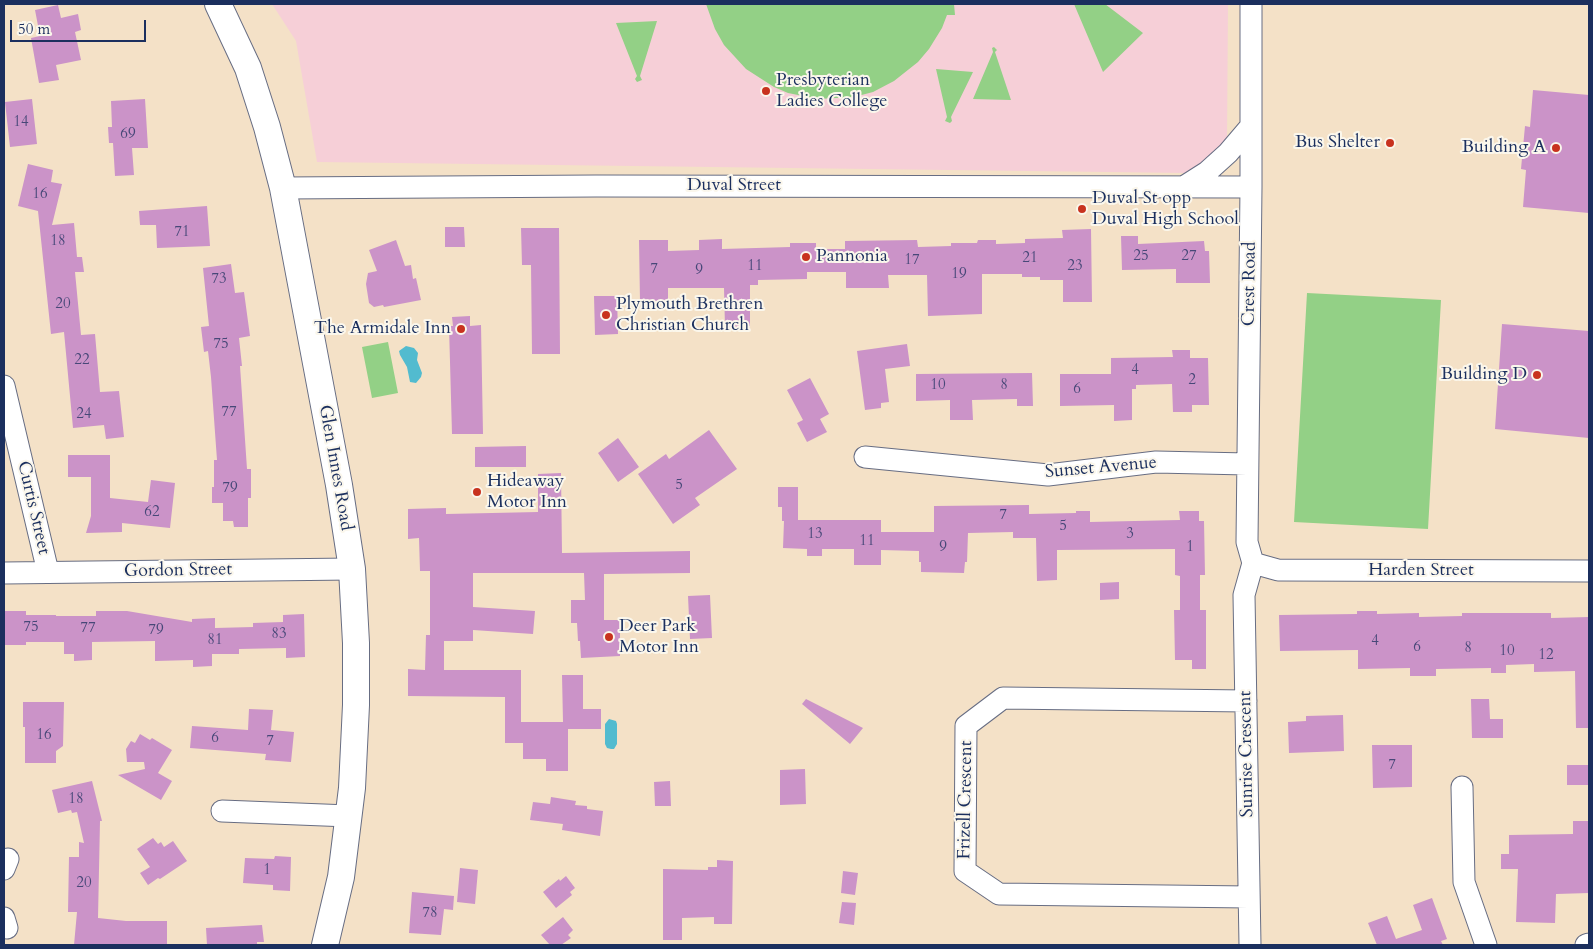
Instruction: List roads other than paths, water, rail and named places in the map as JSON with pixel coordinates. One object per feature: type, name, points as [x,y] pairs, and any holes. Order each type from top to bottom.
[{"type":"main road","name":"Glen Innes Road","points":[[218,4],[248,68],[267,126],[283,188],[352,569],[356,643],[356,705],[349,816],[337,896],[325,945]]},
{"type":"street","name":"Crest Road","points":[[1251,4],[1247,542],[1253,563]]},
{"type":"street","points":[[1185,186],[1207,172],[1228,153],[1251,126]]},
{"type":"street","name":"Duval Street","points":[[283,188],[1251,187]]},
{"type":"street","name":"Curtis Street","points":[[4,386],[48,572]]},
{"type":"street","name":"Sunset Avenue","points":[[866,457],[1048,475],[1156,462],[1247,464]]},
{"type":"street","name":"Harden Street","points":[[1253,563],[1278,570],[1589,572]]},
{"type":"street","name":"Sunrise Crescent","points":[[1250,945],[1244,595],[1253,563]]},
{"type":"street","name":"Gordon Street","points":[[4,573],[352,569]]},
{"type":"street","name":"Frizell Crescent","points":[[1246,701],[1003,698],[966,726],[965,871],[998,894],[1249,897]]},
{"type":"street","points":[[1462,787],[1464,882],[1486,945]]},
{"type":"street","points":[[222,811],[349,816]]},
{"type":"water","points":[[406,346],[414,348],[418,353],[417,360],[422,373],[416,383],[410,382],[407,367],[400,355],[399,351]]},
{"type":"water","points":[[609,719],[616,721],[617,724],[617,744],[614,749],[607,748],[605,744],[605,724]]},
{"type":"place","name":"Presbyterian Ladies College","points":[[766,91]]},
{"type":"place","name":"Bus Shelter","points":[[1390,143]]},
{"type":"place","name":"Building A","points":[[1556,148]]},
{"type":"place","name":"Duval St opp Duval High School","points":[[1082,209]]},
{"type":"place","name":"Pannonia","points":[[806,257]]},
{"type":"place","name":"Plymouth Brethren Christian Church","points":[[606,315]]},
{"type":"place","name":"The Armidale Inn","points":[[461,329]]},
{"type":"place","name":"Building D","points":[[1537,375]]},
{"type":"place","name":"Hideaway Motor Inn","points":[[477,492]]},
{"type":"place","name":"Deer Park Motor Inn","points":[[609,637]]}]
